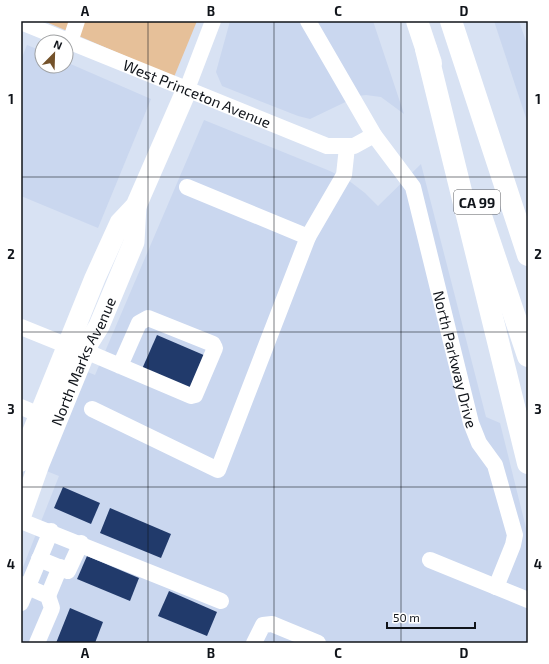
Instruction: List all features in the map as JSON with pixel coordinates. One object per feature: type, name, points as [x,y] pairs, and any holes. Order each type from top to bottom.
[{"type":"highway","name":"CA 99","points":[[417,21],[528,356]]},
{"type":"highway","name":"CA 99","points":[[451,21],[528,255]]},
{"type":"highway","points":[[459,45],[528,223]]},
{"type":"highway","points":[[426,48],[528,463]]},
{"type":"main road","name":"North Marks Avenue","points":[[21,516],[81,346],[96,278],[120,223],[136,206],[187,89]]},
{"type":"main road","name":"North Marks Avenue","points":[[21,461],[40,415],[81,346],[99,326],[134,242],[136,206]]},
{"type":"street","points":[[73,34],[77,21]]},
{"type":"street","name":"North Marks Avenue","points":[[187,89],[213,21]]},
{"type":"street","name":"North Parkway Drive","points":[[308,21],[374,135],[413,187],[471,423],[480,443],[495,465],[499,475],[515,540],[496,587]]},
{"type":"street","name":"West Princeton Avenue","points":[[21,22],[50,34]]},
{"type":"street","name":"West Princeton Avenue","points":[[74,44],[303,138],[326,146],[347,147],[363,142],[374,135]]},
{"type":"street","points":[[92,409],[218,470],[308,237],[344,175],[347,147]]},
{"type":"street","points":[[187,186],[308,237]]},
{"type":"street","points":[[21,327],[81,346],[120,366],[191,396],[195,395],[216,348],[213,344],[148,318],[139,323],[120,366]]},
{"type":"street","points":[[21,407],[40,415]]},
{"type":"street","points":[[21,521],[81,543],[221,601]]},
{"type":"street","points":[[21,602],[24,585],[40,559],[50,531]]},
{"type":"street","points":[[40,559],[68,571],[81,543]]},
{"type":"street","points":[[430,560],[528,600]]},
{"type":"street","points":[[37,643],[52,608],[48,596],[60,567]]},
{"type":"street","points":[[24,585],[48,596]]},
{"type":"street","points":[[254,643],[264,625],[272,624],[318,643]]},
{"type":"shaded area","points":[[44,21],[197,21],[174,77]]},
{"type":"shaded area","points":[[230,21],[373,21],[404,114],[381,97],[366,95],[358,96],[310,119],[298,116],[222,86],[216,72]]},
{"type":"shaded area","points":[[494,21],[519,21],[528,47],[528,124]]},
{"type":"shaded area","points":[[27,45],[34,48],[34,74],[74,74],[74,65],[151,99],[98,228],[21,196],[21,60]]},
{"type":"shaded area","points":[[204,120],[330,171],[348,180],[365,193],[378,206],[421,164],[486,417],[500,423],[528,536],[528,643],[21,643],[21,572],[59,476],[44,470],[85,371],[95,375]]},
{"type":"building","points":[[157,335],[206,356],[191,390],[142,369]]},
{"type":"building","points":[[63,487],[100,503],[91,524],[54,508]]},
{"type":"building","points":[[110,508],[171,534],[161,558],[100,533]]},
{"type":"building","points":[[87,556],[139,578],[130,601],[77,579]]},
{"type":"building","points":[[169,591],[217,612],[207,636],[158,616]]},
{"type":"building","points":[[70,608],[103,622],[95,643],[56,643]]}]
